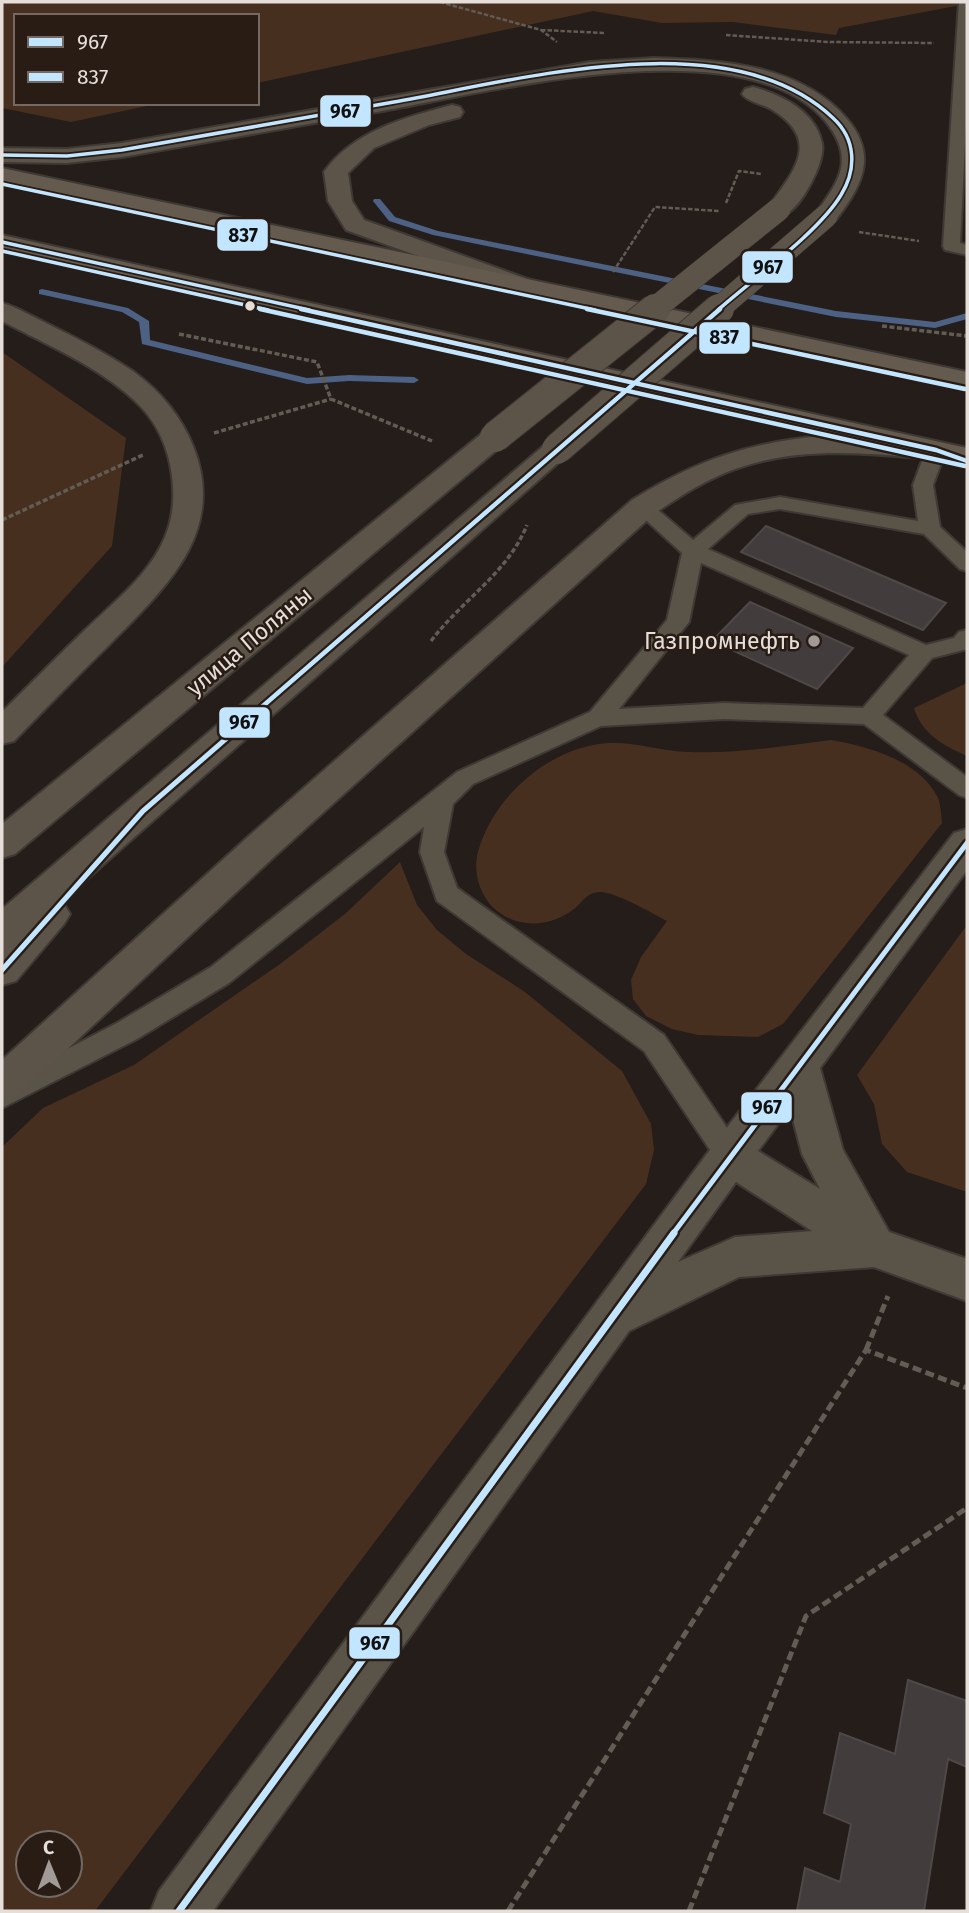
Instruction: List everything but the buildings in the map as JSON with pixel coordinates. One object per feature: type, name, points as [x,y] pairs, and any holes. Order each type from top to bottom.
[{"type":"highway","points":[[2,175],[967,380]]},
{"type":"highway","points":[[2,242],[957,456]]},
{"type":"main road","points":[[2,155],[68,156],[122,150],[590,68],[639,63],[692,66],[748,74],[785,84],[819,102],[838,119],[849,140],[854,166],[848,186],[826,216],[144,811],[2,931]]},
{"type":"main road","name":"улица Поляны","points":[[2,844],[495,437],[779,209],[800,182],[806,169],[811,156],[809,135],[788,109],[758,95],[715,85],[669,80],[614,82],[480,105],[421,120],[366,142],[336,172],[340,201],[355,225],[526,286]]},
{"type":"main road","points":[[2,311],[110,369],[143,393],[167,420],[179,443],[191,482],[189,511],[178,543],[154,580],[2,732]]},
{"type":"main road","points":[[2,1085],[262,846],[643,507],[682,482],[729,462],[793,449],[862,443],[957,456]]},
{"type":"main road","points":[[2,970],[144,811]]},
{"type":"street","points":[[179,1911],[730,1156],[967,843]]},
{"type":"street","points":[[799,1065],[823,1154],[889,1252]]},
{"type":"street","points":[[730,1156],[889,1252],[967,1280]]},
{"type":"street","points":[[613,1316],[735,1257],[889,1252]]},
{"type":"lane","points":[[966,2],[951,246],[967,250]]},
{"type":"lane","points":[[930,528],[923,485],[957,456]]},
{"type":"lane","points":[[598,718],[678,622],[693,551],[743,509],[780,503],[930,528],[967,564]]},
{"type":"lane","points":[[643,507],[693,551],[924,653]]},
{"type":"lane","points":[[869,716],[924,653],[962,643],[967,637]]},
{"type":"lane","points":[[2,1096],[127,1031],[220,975],[441,800],[465,778],[598,718],[724,711],[869,716],[967,789]]},
{"type":"lane","points":[[441,800],[432,852],[446,894],[654,1043],[730,1156]]},
{"type":"path","points":[[440,2],[541,30],[608,33]]},
{"type":"path","points":[[541,30],[562,46]]},
{"type":"path","points":[[722,35],[828,42],[963,43]]},
{"type":"path","points":[[613,272],[655,207],[723,212],[739,171]]},
{"type":"path","points":[[179,334],[317,362],[331,399]]},
{"type":"path","points":[[2,520],[160,447],[331,399],[439,443]]},
{"type":"path","points":[[508,1911],[866,1350],[889,1252]]},
{"type":"path","points":[[866,1350],[967,1388]]},
{"type":"path","points":[[689,1911],[806,1616],[967,1508]]},
{"type":"shaded area","points":[[2,2],[967,2],[839,28],[836,35],[733,22],[662,23],[593,11],[259,83],[259,14],[14,14],[14,105],[152,105],[71,122],[2,108]]},
{"type":"shaded area","points":[[2,352],[126,438],[112,546],[2,667]]},
{"type":"shaded area","points":[[967,683],[967,756],[934,738],[922,725],[914,708]]},
{"type":"shaded area","points":[[831,740],[860,746],[905,764],[928,784],[937,796],[942,823],[783,1024],[758,1037],[698,1035],[672,1029],[646,1016],[633,999],[631,980],[641,957],[667,921],[643,908],[599,892],[588,896],[574,909],[556,919],[527,923],[518,922],[500,913],[483,894],[477,877],[476,860],[486,831],[497,812],[527,778],[566,753],[609,743],[678,751],[724,752]]},
{"type":"shaded area","points":[[400,862],[417,905],[437,930],[466,954],[525,992],[622,1071],[651,1124],[654,1150],[646,1184],[95,1911],[2,1911],[2,1147],[43,1108],[134,1065],[280,964],[345,914]]},
{"type":"shaded area","points":[[967,925],[967,1192],[907,1172],[882,1144],[874,1104],[857,1075]]},
{"type":"waterway","points":[[377,201],[392,219],[436,233],[836,314],[935,325],[967,316]]},
{"type":"waterway","points":[[42,292],[125,310],[144,321],[145,342],[307,381],[349,378],[414,380]]},
{"type":"transit line","name":"967","points":[[2,155],[67,156],[122,150],[590,68],[688,65],[755,74],[786,84],[814,100],[837,121],[846,134],[853,159],[848,182],[826,216],[143,811],[2,970]]},
{"type":"transit line","name":"837","points":[[2,184],[965,389]]},
{"type":"transit line","name":"967","points":[[2,242],[936,450],[967,461]]},
{"type":"transit line","name":"837","points":[[2,251],[965,466]]},
{"type":"transit line","name":"967","points":[[179,1911],[730,1156],[967,843]]},
{"type":"place","name":"Газпромнефть","points":[[814,641]]}]
